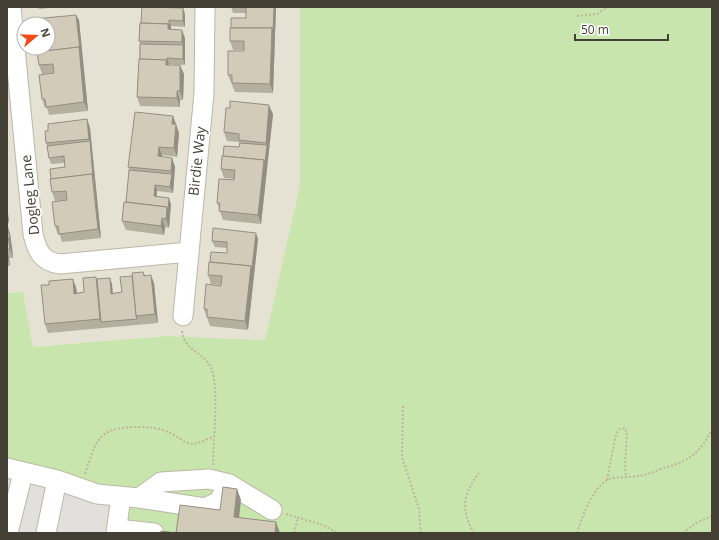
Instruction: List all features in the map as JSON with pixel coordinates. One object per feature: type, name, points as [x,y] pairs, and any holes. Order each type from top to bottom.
[{"type":"street","name":"Dogleg Lane","points":[[11,7],[33,234],[36,247],[43,258],[51,263],[60,264],[189,252]]},
{"type":"street","name":"Birdie Way","points":[[183,316],[204,93],[205,7]]},
{"type":"street","points":[[8,533],[15,471],[57,480],[97,494],[130,497],[205,508],[218,502],[230,484]]},
{"type":"street","points":[[154,533],[117,531],[130,497],[161,482],[209,478],[230,484],[272,510]]},
{"type":"street","points":[[46,533],[57,480]]},
{"type":"path","points":[[577,16],[597,14],[608,7]]},
{"type":"path","points":[[183,316],[182,332],[184,341],[189,348],[207,360],[212,370],[215,390],[214,437],[212,469],[209,478]]},
{"type":"path","points":[[403,406],[402,457],[419,509],[421,533]]},
{"type":"path","points":[[80,488],[92,453],[100,438],[108,431],[120,428],[152,427],[176,435],[189,443],[194,444],[214,437]]},
{"type":"path","points":[[577,533],[582,516],[592,498],[607,480],[616,434],[620,429],[625,428],[627,433],[625,464],[626,478]]},
{"type":"path","points":[[607,480],[640,476],[685,462],[695,455],[703,446],[712,430]]},
{"type":"path","points":[[474,533],[465,510],[465,496],[470,484],[479,473]]},
{"type":"path","points":[[272,510],[323,525],[338,533]]},
{"type":"path","points":[[683,533],[696,523],[712,516]]},
{"type":"path","points":[[294,533],[298,517]]},
{"type":"shaded area","points":[[7,7],[300,7],[300,185],[265,340],[167,336],[33,347],[23,292],[7,293]]},
{"type":"shaded area","points":[[7,479],[125,503],[122,533],[7,533]]},
{"type":"green space","points":[[300,7],[712,7],[712,533],[7,533],[7,293],[23,292],[33,347],[167,336],[265,340],[300,185]]},
{"type":"building","points":[[142,7],[183,8],[183,21],[169,20],[169,26],[168,24],[141,23]]},
{"type":"building","points":[[246,7],[274,7],[273,31],[272,28],[231,28],[231,18],[246,18]]},
{"type":"building","points":[[76,15],[80,50],[79,47],[56,50],[56,17]]},
{"type":"building","points":[[140,23],[168,24],[168,29],[182,30],[182,42],[139,41]]},
{"type":"building","points":[[230,28],[272,28],[270,84],[232,83],[232,75],[228,75],[228,51],[244,51],[244,41],[230,41]]},
{"type":"building","points":[[140,44],[183,45],[183,59],[167,58],[167,62],[166,60],[140,59]]},
{"type":"building","points":[[79,47],[84,102],[46,107],[45,99],[42,99],[39,75],[54,73],[53,64],[39,65],[38,56],[56,56],[56,50]]},
{"type":"building","points":[[139,59],[166,60],[166,65],[180,65],[180,91],[177,91],[177,98],[137,97]]},
{"type":"building","points":[[230,101],[269,105],[266,143],[239,140],[239,134],[224,132],[226,108],[230,108]]},
{"type":"building","points":[[135,112],[173,116],[172,124],[176,124],[174,148],[159,147],[158,156],[172,158],[171,171],[128,167]]},
{"type":"building","points":[[87,119],[89,139],[46,143],[45,131],[48,131],[48,124]]},
{"type":"building","points":[[90,141],[93,177],[92,174],[51,179],[50,169],[65,167],[64,156],[49,158],[47,146]]},
{"type":"building","points":[[240,143],[267,145],[265,162],[264,160],[223,156],[224,146],[239,147]]},
{"type":"building","points":[[222,156],[264,160],[258,215],[219,211],[220,203],[217,203],[219,179],[234,180],[235,170],[221,169]]},
{"type":"building","points":[[129,170],[172,174],[170,187],[155,185],[154,196],[169,198],[168,210],[167,207],[126,202]]},
{"type":"building","points":[[92,174],[98,229],[59,234],[58,226],[55,226],[52,202],[67,200],[66,191],[52,192],[50,179]]},
{"type":"building","points":[[124,202],[167,207],[166,219],[162,218],[161,226],[122,221]]},
{"type":"building","points":[[8,228],[10,240],[7,237]]},
{"type":"building","points":[[213,228],[256,233],[252,268],[251,266],[210,262],[211,252],[227,253],[227,242],[212,241]]},
{"type":"building","points":[[8,237],[10,249],[7,249]]},
{"type":"building","points":[[209,262],[251,266],[245,321],[207,317],[207,309],[204,309],[206,284],[221,286],[222,276],[208,275]]},
{"type":"building","points":[[143,272],[144,276],[151,275],[155,314],[136,316],[132,273]]},
{"type":"building","points":[[132,276],[137,319],[101,322],[97,279],[110,278],[111,294],[122,292],[120,277]]},
{"type":"building","points":[[96,277],[100,319],[45,324],[41,285],[49,285],[49,281],[73,279],[74,294],[84,292],[83,278]]},
{"type":"building","points":[[223,487],[237,489],[234,517],[276,522],[275,533],[176,533],[180,505],[220,510]]},
{"type":"building","points":[[161,531],[176,533],[160,533]]}]
